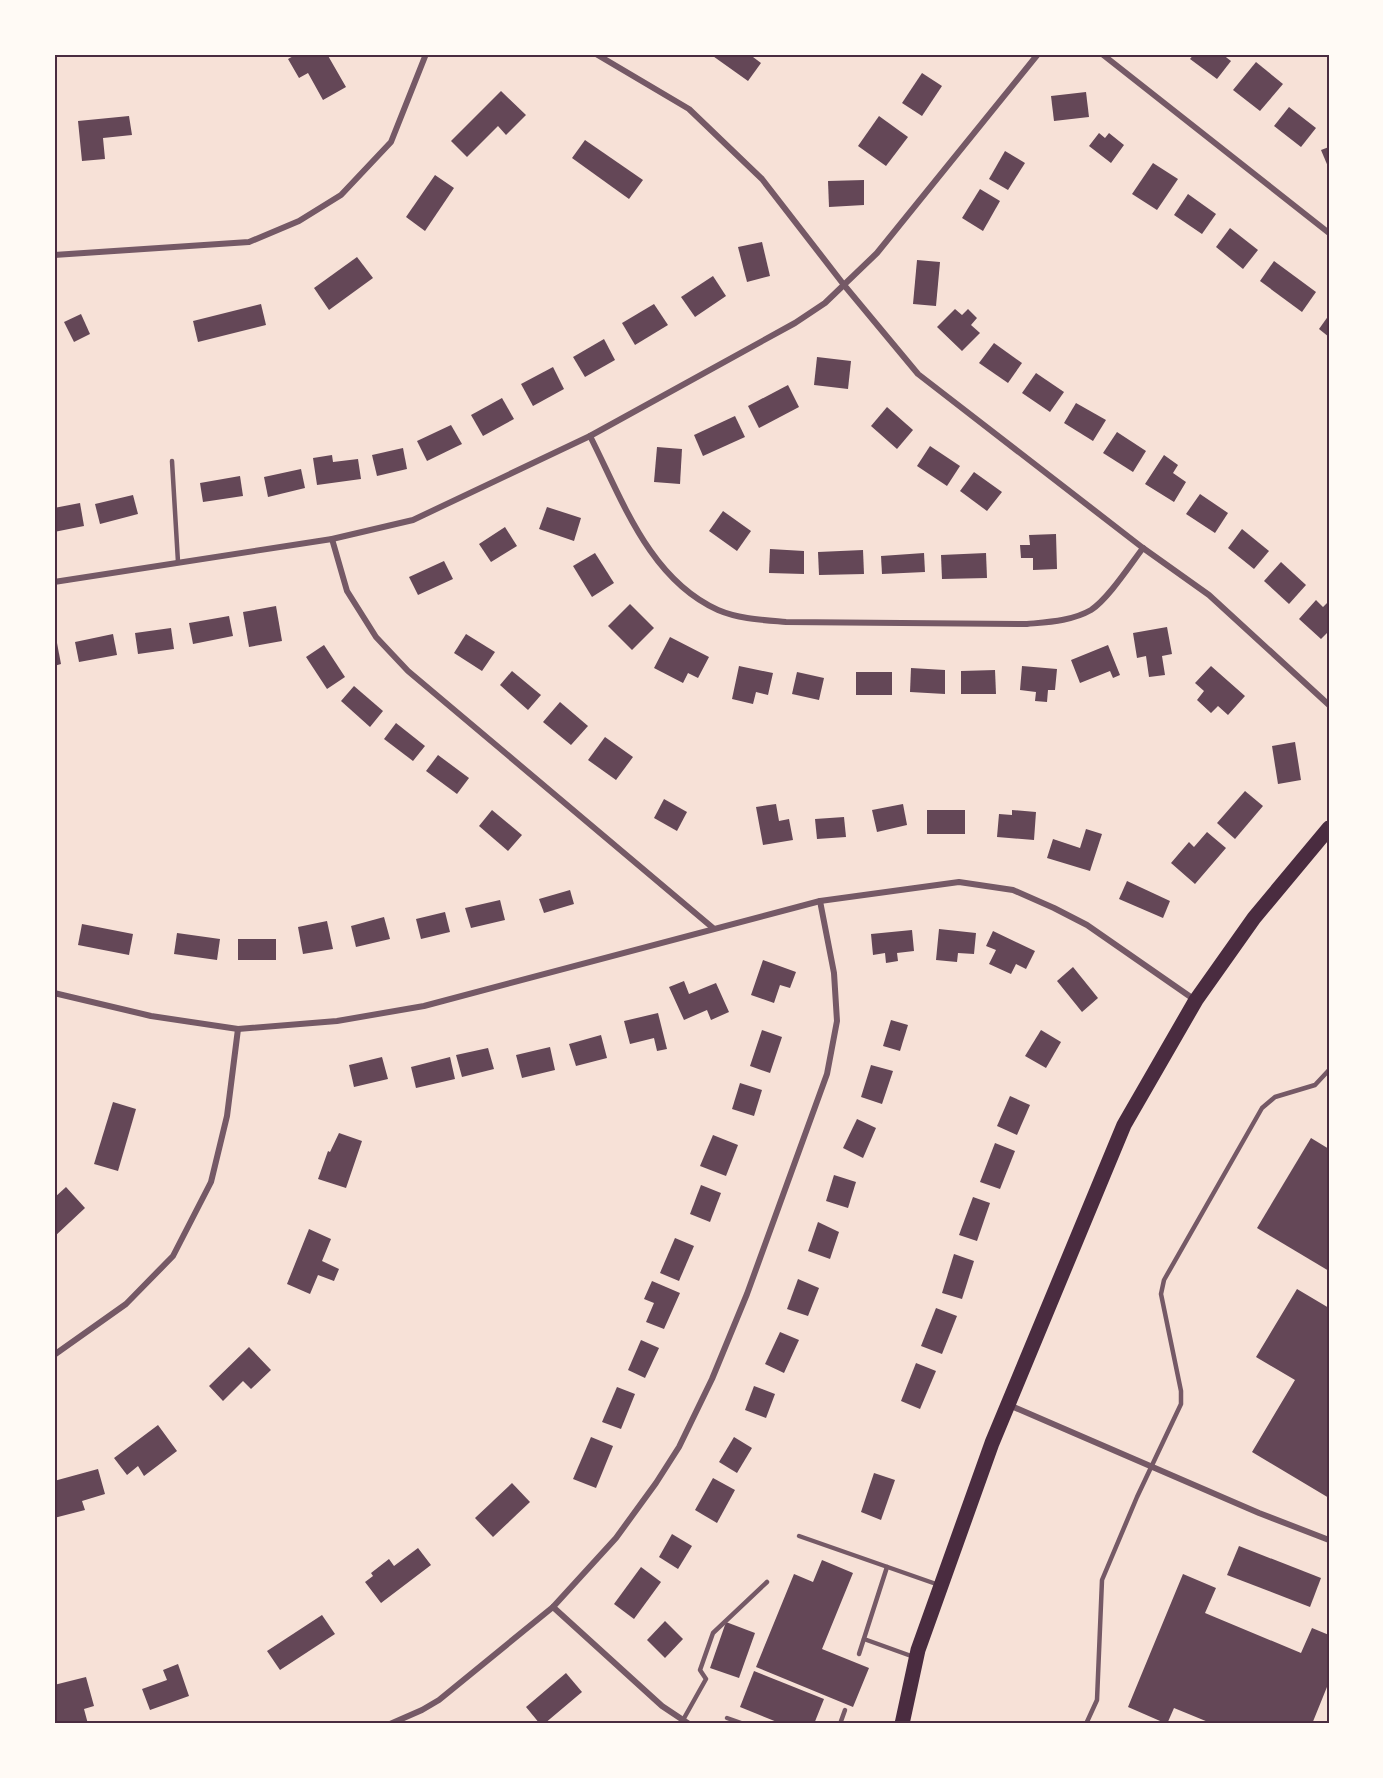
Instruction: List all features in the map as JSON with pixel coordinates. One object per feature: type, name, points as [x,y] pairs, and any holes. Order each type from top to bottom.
[{"type":"main road","points":[[902,1724],[916,1658],[992,1443],[1124,1125],[1196,1000],[1254,918],[1329,828]]},
{"type":"street","points":[[54,255],[249,242],[298,221],[341,195],[391,142],[426,54]]},
{"type":"street","points":[[596,54],[688,109],[762,179],[844,285],[918,374],[1143,548],[1209,595],[1329,705]]},
{"type":"street","points":[[54,582],[332,538],[412,520],[590,436],[795,323],[825,303],[877,253],[1038,54]]},
{"type":"street","points":[[1101,54],[1329,233]]},
{"type":"street","points":[[590,436],[642,538],[666,572],[692,595],[719,610],[747,618],[797,622],[1027,624],[1059,621],[1091,610],[1143,548]]},
{"type":"street","points":[[332,538],[347,591],[376,637],[408,671],[713,928]]},
{"type":"street","points":[[54,993],[151,1016],[238,1029],[337,1021],[424,1006],[820,901],[959,882],[1013,890],[1054,908],[1087,925],[1196,1000]]},
{"type":"street","points":[[390,1724],[440,1700],[553,1607],[616,1538],[656,1484],[679,1447],[712,1379],[747,1294],[827,1074],[837,1021],[834,973],[820,901]]},
{"type":"street","points":[[54,1355],[126,1304],[173,1256],[211,1182],[227,1116],[238,1029]]},
{"type":"street","points":[[1008,1405],[1259,1513],[1329,1540]]},
{"type":"street","points":[[553,1607],[662,1706],[686,1722]]},
{"type":"lane","points":[[172,461],[178,562]]},
{"type":"lane","points":[[1086,1724],[1096,1700],[1102,1580],[1137,1497],[1181,1404],[1181,1391],[1161,1294],[1164,1280],[1262,1108],[1275,1097],[1315,1085],[1329,1070]]},
{"type":"lane","points":[[799,1536],[941,1586]]},
{"type":"lane","points":[[859,1654],[887,1567]]},
{"type":"lane","points":[[686,1722],[706,1679],[700,1670],[713,1633],[767,1582]]},
{"type":"lane","points":[[864,1639],[916,1658]]},
{"type":"lane","points":[[840,1724],[845,1710]]},
{"type":"lane","points":[[727,1718],[744,1724]]},
{"type":"building","points":[[297,54],[327,54],[346,87],[323,100],[308,73],[299,78],[288,59]]},
{"type":"building","points":[[710,54],[749,54],[761,63],[748,81]]},
{"type":"building","points":[[1194,54],[1222,54],[1231,61],[1217,79],[1190,59]]},
{"type":"building","points":[[1256,62],[1283,84],[1260,111],[1233,90]]},
{"type":"building","points":[[922,73],[942,86],[922,116],[902,103]]},
{"type":"building","points":[[501,91],[526,115],[506,135],[498,126],[467,157],[451,141]]},
{"type":"building","points":[[1086,92],[1089,117],[1054,121],[1051,96]]},
{"type":"building","points":[[1289,107],[1316,128],[1301,147],[1274,126]]},
{"type":"building","points":[[129,116],[132,135],[103,138],[105,159],[82,161],[78,121]]},
{"type":"building","points":[[879,116],[908,137],[886,166],[858,146]]},
{"type":"building","points":[[1099,133],[1105,138],[1109,133],[1124,145],[1111,163],[1089,146]]},
{"type":"building","points":[[585,140],[643,180],[629,199],[572,158]]},
{"type":"building","points":[[1329,147],[1329,169],[1321,150]]},
{"type":"building","points":[[1005,151],[1025,163],[1008,190],[989,179]]},
{"type":"building","points":[[1153,163],[1178,179],[1157,210],[1132,194]]},
{"type":"building","points":[[435,175],[454,188],[425,231],[406,217]]},
{"type":"building","points":[[864,180],[864,205],[829,207],[828,181]]},
{"type":"building","points":[[980,189],[1000,201],[983,231],[962,218]]},
{"type":"building","points":[[1188,194],[1216,214],[1202,234],[1174,215]]},
{"type":"building","points":[[1230,228],[1258,250],[1243,269],[1216,247]]},
{"type":"building","points":[[762,242],[770,276],[747,282],[738,247]]},
{"type":"building","points":[[357,257],[373,278],[329,310],[314,288]]},
{"type":"building","points":[[917,260],[940,262],[936,306],[913,304]]},
{"type":"building","points":[[1274,261],[1316,292],[1302,312],[1260,281]]},
{"type":"building","points":[[713,276],[726,296],[695,317],[681,297]]},
{"type":"building","points":[[261,304],[266,325],[198,342],[193,321]]},
{"type":"building","points":[[654,304],[668,325],[635,345],[622,323]]},
{"type":"building","points":[[955,309],[962,315],[968,309],[977,318],[971,325],[980,333],[962,351],[937,327]]},
{"type":"building","points":[[81,314],[90,334],[74,342],[64,322]]},
{"type":"building","points":[[1329,315],[1329,337],[1319,329]]},
{"type":"building","points":[[604,339],[615,360],[585,377],[573,357]]},
{"type":"building","points":[[994,343],[1022,363],[1008,383],[979,363]]},
{"type":"building","points":[[817,357],[851,361],[848,389],[814,385]]},
{"type":"building","points":[[553,367],[564,389],[533,406],[521,384]]},
{"type":"building","points":[[1036,373],[1064,392],[1050,412],[1022,393]]},
{"type":"building","points":[[788,385],[799,407],[759,428],[748,406]]},
{"type":"building","points":[[502,398],[514,419],[483,436],[471,415]]},
{"type":"building","points":[[1076,403],[1106,420],[1093,441],[1064,423]]},
{"type":"building","points":[[887,407],[913,430],[897,449],[871,426]]},
{"type":"building","points":[[735,416],[745,437],[703,456],[694,435]]},
{"type":"building","points":[[451,425],[462,444],[427,461],[417,441]]},
{"type":"building","points":[[1117,432],[1146,451],[1133,472],[1103,453]]},
{"type":"building","points":[[930,446],[960,466],[947,486],[917,466]]},
{"type":"building","points":[[657,447],[682,449],[680,484],[654,482]]},
{"type":"building","points":[[403,448],[407,469],[377,476],[372,455]]},
{"type":"building","points":[[332,455],[333,462],[358,459],[361,479],[317,485],[313,458]]},
{"type":"building","points":[[1164,455],[1178,465],[1173,473],[1186,482],[1174,502],[1145,484]]},
{"type":"building","points":[[301,469],[305,488],[268,497],[264,477]]},
{"type":"building","points":[[974,472],[1002,492],[987,511],[960,491]]},
{"type":"building","points":[[240,476],[243,496],[203,502],[200,483]]},
{"type":"building","points":[[1200,494],[1228,513],[1215,533],[1186,514]]},
{"type":"building","points":[[133,495],[138,514],[100,524],[95,504]]},
{"type":"building","points":[[80,503],[84,526],[54,532],[54,508]]},
{"type":"building","points":[[547,507],[581,518],[574,541],[539,529]]},
{"type":"building","points":[[723,511],[751,531],[737,551],[709,531]]},
{"type":"building","points":[[505,527],[517,546],[491,562],[479,544]]},
{"type":"building","points":[[1242,529],[1269,551],[1254,569],[1228,548]]},
{"type":"building","points":[[1056,534],[1057,569],[1033,570],[1033,558],[1021,558],[1020,545],[1030,545],[1029,535]]},
{"type":"building","points":[[770,549],[804,551],[804,574],[769,573]]},
{"type":"building","points":[[863,550],[864,574],[819,575],[818,552]]},
{"type":"building","points":[[595,553],[614,583],[592,597],[573,566]]},
{"type":"building","points":[[924,553],[925,572],[882,574],[881,556]]},
{"type":"building","points":[[986,553],[987,578],[942,579],[941,555]]},
{"type":"building","points":[[444,561],[453,579],[418,595],[409,577]]},
{"type":"building","points":[[1281,562],[1306,585],[1289,604],[1264,581]]},
{"type":"building","points":[[1316,600],[1323,607],[1329,603],[1329,631],[1321,639],[1299,619]]},
{"type":"building","points":[[630,604],[654,628],[632,650],[608,626]]},
{"type":"building","points":[[276,606],[282,641],[249,647],[243,612]]},
{"type":"building","points":[[229,616],[233,636],[193,644],[189,623]]},
{"type":"building","points":[[1167,627],[1172,654],[1162,656],[1165,675],[1149,677],[1146,656],[1137,658],[1133,633]]},
{"type":"building","points":[[171,628],[174,649],[138,654],[135,633]]},
{"type":"building","points":[[113,634],[117,655],[79,662],[75,642]]},
{"type":"building","points":[[466,634],[495,652],[482,671],[454,653]]},
{"type":"building","points":[[670,637],[709,657],[698,678],[688,673],[683,683],[654,668]]},
{"type":"building","points":[[54,643],[57,643],[61,664],[54,666]]},
{"type":"building","points":[[324,645],[345,677],[327,689],[306,657]]},
{"type":"building","points":[[1108,645],[1120,675],[1113,678],[1110,671],[1080,683],[1071,660]]},
{"type":"building","points":[[739,666],[773,673],[768,695],[756,692],[753,704],[732,699]]},
{"type":"building","points":[[1022,666],[1057,669],[1055,690],[1048,690],[1047,702],[1035,701],[1036,692],[1020,690]]},
{"type":"building","points":[[1211,666],[1245,696],[1228,715],[1218,706],[1211,713],[1197,700],[1204,691],[1195,683]]},
{"type":"building","points":[[911,668],[945,670],[945,694],[910,692]]},
{"type":"building","points":[[995,670],[996,694],[961,694],[961,671]]},
{"type":"building","points":[[512,671],[541,695],[528,710],[500,685]]},
{"type":"building","points":[[797,672],[824,678],[819,700],[792,694]]},
{"type":"building","points":[[856,672],[892,672],[892,695],[856,695]]},
{"type":"building","points":[[354,686],[383,711],[370,727],[341,701]]},
{"type":"building","points":[[560,702],[588,726],[571,745],[543,722]]},
{"type":"building","points":[[396,723],[425,746],[413,761],[384,739]]},
{"type":"building","points":[[605,737],[633,757],[616,780],[588,760]]},
{"type":"building","points":[[1295,742],[1301,780],[1278,784],[1272,746]]},
{"type":"building","points":[[438,755],[469,778],[457,794],[426,771]]},
{"type":"building","points":[[1245,791],[1263,806],[1235,839],[1217,823]]},
{"type":"building","points":[[664,799],[687,812],[677,831],[654,818]]},
{"type":"building","points":[[776,804],[779,821],[789,819],[793,840],[763,845],[756,807]]},
{"type":"building","points":[[903,804],[907,825],[877,832],[872,810]]},
{"type":"building","points":[[492,810],[522,835],[508,851],[479,826]]},
{"type":"building","points":[[927,810],[965,810],[965,834],[927,834]]},
{"type":"building","points":[[1012,810],[1036,812],[1034,840],[997,837],[999,814],[1012,815]]},
{"type":"building","points":[[844,817],[846,837],[817,839],[815,819]]},
{"type":"building","points":[[1086,829],[1102,834],[1090,871],[1047,858],[1053,839],[1080,848]]},
{"type":"building","points":[[1207,832],[1226,848],[1195,884],[1171,863],[1189,842],[1194,847]]},
{"type":"building","points":[[1127,881],[1170,901],[1163,918],[1119,899]]},
{"type":"building","points":[[570,890],[574,904],[544,913],[539,899]]},
{"type":"building","points":[[500,900],[505,920],[471,928],[465,908]]},
{"type":"building","points":[[445,912],[450,932],[421,939],[416,919]]},
{"type":"building","points":[[384,917],[390,939],[356,947],[351,926]]},
{"type":"building","points":[[327,921],[333,949],[303,954],[298,927]]},
{"type":"building","points":[[82,924],[133,934],[129,955],[78,945]]},
{"type":"building","points":[[939,929],[976,933],[974,954],[958,953],[957,962],[936,960]]},
{"type":"building","points":[[912,930],[914,951],[897,953],[898,961],[886,963],[885,953],[873,955],[871,934]]},
{"type":"building","points":[[993,931],[1035,951],[1026,969],[1016,964],[1011,974],[989,964],[996,950],[986,946]]},
{"type":"building","points":[[177,933],[220,939],[217,960],[174,954]]},
{"type":"building","points":[[238,939],[276,939],[276,960],[238,960]]},
{"type":"building","points":[[763,960],[796,972],[790,988],[780,985],[774,1003],[751,995]]},
{"type":"building","points":[[1073,967],[1098,998],[1082,1012],[1057,981]]},
{"type":"building","points":[[684,981],[689,994],[716,983],[729,1012],[711,1020],[707,1010],[684,1020],[669,987]]},
{"type":"building","points":[[658,1013],[667,1049],[657,1051],[654,1038],[630,1044],[624,1021]]},
{"type":"building","points":[[891,1020],[908,1025],[900,1051],[883,1046]]},
{"type":"building","points":[[762,1030],[782,1037],[770,1073],[750,1066]]},
{"type":"building","points":[[1041,1030],[1061,1042],[1046,1068],[1025,1056]]},
{"type":"building","points":[[601,1035],[607,1058],[576,1066],[569,1044]]},
{"type":"building","points":[[550,1047],[555,1070],[522,1078],[516,1055]]},
{"type":"building","points":[[488,1048],[494,1069],[462,1077],[456,1055]]},
{"type":"building","points":[[382,1057],[388,1079],[354,1087],[349,1065]]},
{"type":"building","points":[[450,1057],[455,1079],[416,1088],[411,1067]]},
{"type":"building","points":[[871,1065],[893,1071],[882,1104],[861,1097]]},
{"type":"building","points":[[740,1083],[762,1090],[754,1116],[732,1109]]},
{"type":"building","points":[[1010,1096],[1030,1105],[1017,1135],[997,1126]]},
{"type":"building","points":[[113,1102],[136,1109],[118,1171],[94,1164]]},
{"type":"building","points":[[857,1119],[876,1128],[863,1158],[843,1148]]},
{"type":"building","points":[[339,1133],[362,1141],[346,1188],[318,1179],[328,1151],[330,1152]]},
{"type":"building","points":[[713,1135],[738,1145],[726,1176],[700,1166]]},
{"type":"building","points":[[1311,1138],[1329,1149],[1329,1271],[1257,1228]]},
{"type":"building","points":[[995,1143],[1015,1151],[1000,1189],[980,1182]]},
{"type":"building","points":[[834,1175],[856,1182],[848,1208],[826,1201]]},
{"type":"building","points":[[701,1185],[721,1193],[710,1222],[690,1214]]},
{"type":"building","points":[[66,1187],[85,1208],[54,1237],[54,1198]]},
{"type":"building","points":[[973,1197],[990,1203],[977,1241],[959,1235]]},
{"type":"building","points":[[818,1222],[839,1232],[830,1259],[808,1251]]},
{"type":"building","points":[[309,1229],[331,1239],[322,1261],[339,1269],[334,1281],[318,1275],[310,1294],[287,1284]]},
{"type":"building","points":[[675,1238],[694,1246],[679,1281],[660,1273]]},
{"type":"building","points":[[954,1254],[974,1261],[962,1299],[942,1293]]},
{"type":"building","points":[[798,1279],[819,1288],[808,1316],[787,1309]]},
{"type":"building","points":[[652,1281],[680,1293],[664,1329],[646,1322],[654,1303],[644,1299]]},
{"type":"building","points":[[1297,1289],[1329,1308],[1329,1498],[1252,1452],[1295,1380],[1256,1357]]},
{"type":"building","points":[[936,1308],[957,1316],[942,1354],[921,1346]]},
{"type":"building","points":[[780,1332],[799,1340],[784,1373],[765,1364]]},
{"type":"building","points":[[641,1340],[659,1348],[645,1378],[628,1370]]},
{"type":"building","points":[[249,1347],[271,1370],[251,1389],[243,1381],[223,1401],[209,1386]]},
{"type":"building","points":[[916,1363],[936,1371],[920,1409],[901,1401]]},
{"type":"building","points":[[754,1386],[775,1394],[766,1418],[745,1410]]},
{"type":"building","points":[[617,1387],[635,1394],[621,1429],[602,1422]]},
{"type":"building","points":[[158,1425],[177,1451],[144,1476],[138,1466],[127,1475],[114,1458]]},
{"type":"building","points":[[591,1437],[613,1446],[596,1488],[573,1479]]},
{"type":"building","points":[[734,1437],[752,1448],[737,1473],[719,1462]]},
{"type":"building","points":[[98,1469],[105,1494],[82,1501],[85,1510],[54,1518],[54,1481]]},
{"type":"building","points":[[874,1473],[895,1480],[881,1520],[861,1512]]},
{"type":"building","points":[[713,1478],[735,1490],[717,1523],[695,1510]]},
{"type":"building","points":[[512,1483],[530,1502],[493,1537],[475,1518]]},
{"type":"building","points":[[672,1534],[692,1546],[678,1569],[659,1557]]},
{"type":"building","points":[[1239,1546],[1321,1578],[1310,1607],[1227,1575]]},
{"type":"building","points":[[418,1548],[431,1565],[381,1603],[365,1582],[373,1576],[371,1573],[389,1559],[394,1566]]},
{"type":"building","points":[[822,1560],[853,1573],[822,1649],[869,1668],[853,1707],[756,1667],[794,1574],[813,1582]]},
{"type":"building","points":[[641,1567],[661,1582],[634,1619],[614,1604]]},
{"type":"building","points":[[1183,1574],[1216,1588],[1205,1613],[1301,1653],[1312,1628],[1329,1635],[1329,1682],[1312,1724],[1213,1724],[1174,1708],[1167,1724],[1128,1707]]},
{"type":"building","points":[[322,1615],[335,1634],[280,1670],[267,1651]]},
{"type":"building","points":[[665,1621],[683,1639],[665,1658],[647,1640]]},
{"type":"building","points":[[726,1622],[755,1633],[739,1678],[710,1668]]},
{"type":"building","points":[[178,1664],[189,1696],[150,1710],[142,1689],[167,1680],[163,1670]]},
{"type":"building","points":[[754,1671],[824,1699],[814,1724],[782,1724],[740,1707]]},
{"type":"building","points":[[566,1673],[582,1692],[544,1724],[540,1724],[526,1707]]},
{"type":"building","points":[[86,1677],[94,1706],[84,1709],[88,1724],[54,1724],[54,1685]]}]
